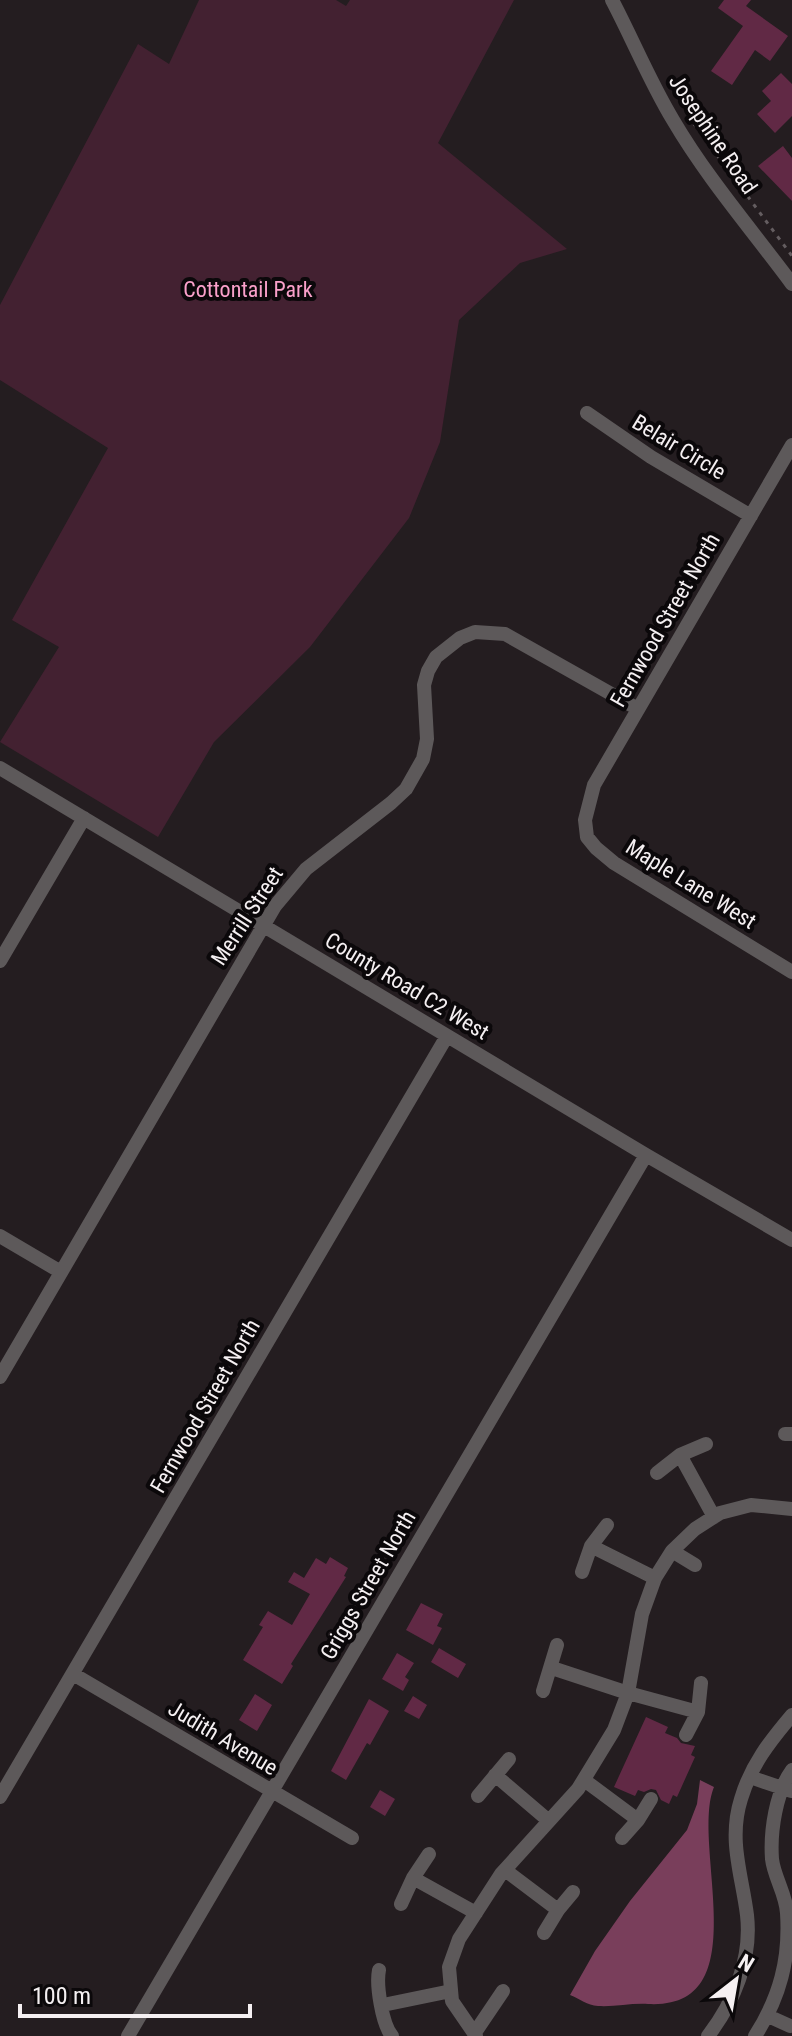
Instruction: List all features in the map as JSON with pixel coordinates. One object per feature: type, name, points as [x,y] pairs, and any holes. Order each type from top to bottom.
[{"type":"street","name":"Josephine Road","points":[[612,0],[674,123],[792,284]]},
{"type":"street","name":"Belair Circle","points":[[587,413],[651,457],[751,516]]},
{"type":"street","name":"Fernwood Street North","points":[[585,820],[594,785],[792,445]]},
{"type":"street","name":"Merrill Street","points":[[0,1377],[289,886],[406,789],[423,759],[427,739],[424,685],[436,657],[460,638],[475,632],[505,634],[638,709]]},
{"type":"street","name":"County Road C2 West","points":[[0,768],[646,1155],[791,1237]]},
{"type":"street","points":[[0,961],[84,818]]},
{"type":"street","name":"Maple Lane West","points":[[585,820],[587,837],[614,863],[792,972]]},
{"type":"street","name":"Fernwood Street North","points":[[0,1797],[447,1036]]},
{"type":"street","name":"Griggs Street North","points":[[128,2036],[646,1155]]},
{"type":"street","points":[[0,1236],[61,1272]]},
{"type":"street","points":[[657,1473],[680,1455],[706,1444]]},
{"type":"street","points":[[680,1455],[714,1517]]},
{"type":"street","points":[[503,1991],[475,2035],[452,2001],[449,1967],[459,1939],[505,1870],[584,1780],[614,1730],[628,1693],[642,1614],[655,1578],[672,1551],[695,1529],[714,1517],[751,1505],[792,1509]]},
{"type":"street","points":[[582,1572],[591,1546],[607,1525]]},
{"type":"street","points":[[591,1546],[655,1578]]},
{"type":"street","points":[[672,1551],[695,1565]]},
{"type":"street","points":[[543,1691],[557,1645]]},
{"type":"street","points":[[552,1668],[698,1712]]},
{"type":"street","name":"Judith Avenue","points":[[73,1674],[352,1838]]},
{"type":"street","points":[[686,1735],[698,1712],[701,1683]]},
{"type":"street","points":[[708,2036],[723,2016],[740,1980],[747,1947],[747,1917],[735,1854],[740,1800],[760,1754],[792,1715]]},
{"type":"street","points":[[478,1796],[509,1759]]},
{"type":"street","points":[[755,2036],[768,2016],[786,1966],[787,1910],[772,1860],[774,1816],[787,1790],[792,1770]]},
{"type":"street","points":[[495,1775],[549,1821]]},
{"type":"street","points":[[750,1777],[787,1790]]},
{"type":"street","points":[[584,1780],[638,1820]]},
{"type":"street","points":[[622,1838],[651,1799]]},
{"type":"street","points":[[401,1904],[429,1854]]},
{"type":"street","points":[[505,1870],[558,1910]]},
{"type":"street","points":[[413,1878],[476,1913]]},
{"type":"street","points":[[544,1933],[573,1892]]},
{"type":"street","points":[[379,1970],[376,1986],[383,2005],[385,2028],[392,2036]]},
{"type":"street","points":[[383,2005],[451,1991]]},
{"type":"street","points":[[768,2016],[790,2026]]},
{"type":"path","points":[[690,117],[792,256]]},
{"type":"green space","name":"Cottontail Park","points":[[199,0],[336,0],[346,6],[350,0],[514,0],[438,143],[567,249],[520,263],[459,320],[440,442],[409,518],[310,647],[214,742],[158,837],[0,742],[59,647],[12,620],[108,448],[0,380],[0,305],[138,44],[169,64]]},
{"type":"shaded area","points":[[700,1780],[714,1787],[709,1813],[714,1920],[712,1953],[702,1981],[682,1999],[648,2004],[598,2006],[570,1995],[595,1951],[630,1901],[687,1830],[697,1804]]},
{"type":"building","points":[[724,0],[751,0],[746,6],[788,36],[770,61],[755,50],[732,85],[711,71],[743,26],[718,8]]},
{"type":"building","points":[[781,73],[792,84],[792,116],[775,133],[757,114],[771,101],[762,91]]},
{"type":"building","points":[[783,146],[792,158],[792,201],[758,166]]},
{"type":"building","points":[[330,1557],[348,1568],[346,1577],[291,1664],[293,1666],[282,1684],[243,1660],[263,1627],[259,1625],[268,1611],[292,1625],[310,1594],[288,1582],[294,1572],[304,1578],[316,1558],[326,1564]]},
{"type":"building","points":[[421,1603],[443,1614],[437,1626],[442,1628],[433,1645],[406,1630]]},
{"type":"building","points":[[439,1648],[466,1664],[458,1678],[431,1662]]},
{"type":"building","points":[[397,1653],[414,1663],[405,1677],[409,1680],[403,1691],[382,1679]]},
{"type":"building","points":[[255,1694],[272,1705],[257,1731],[239,1720]]},
{"type":"building","points":[[413,1696],[427,1705],[419,1719],[404,1711]]},
{"type":"building","points":[[369,1699],[389,1711],[346,1780],[331,1771]]},
{"type":"building","points":[[646,1717],[668,1727],[665,1733],[681,1743],[695,1746],[691,1755],[695,1757],[677,1797],[673,1795],[669,1804],[661,1800],[656,1790],[638,1790],[635,1796],[614,1787]]},
{"type":"building","points":[[380,1790],[395,1799],[385,1816],[370,1807]]}]
